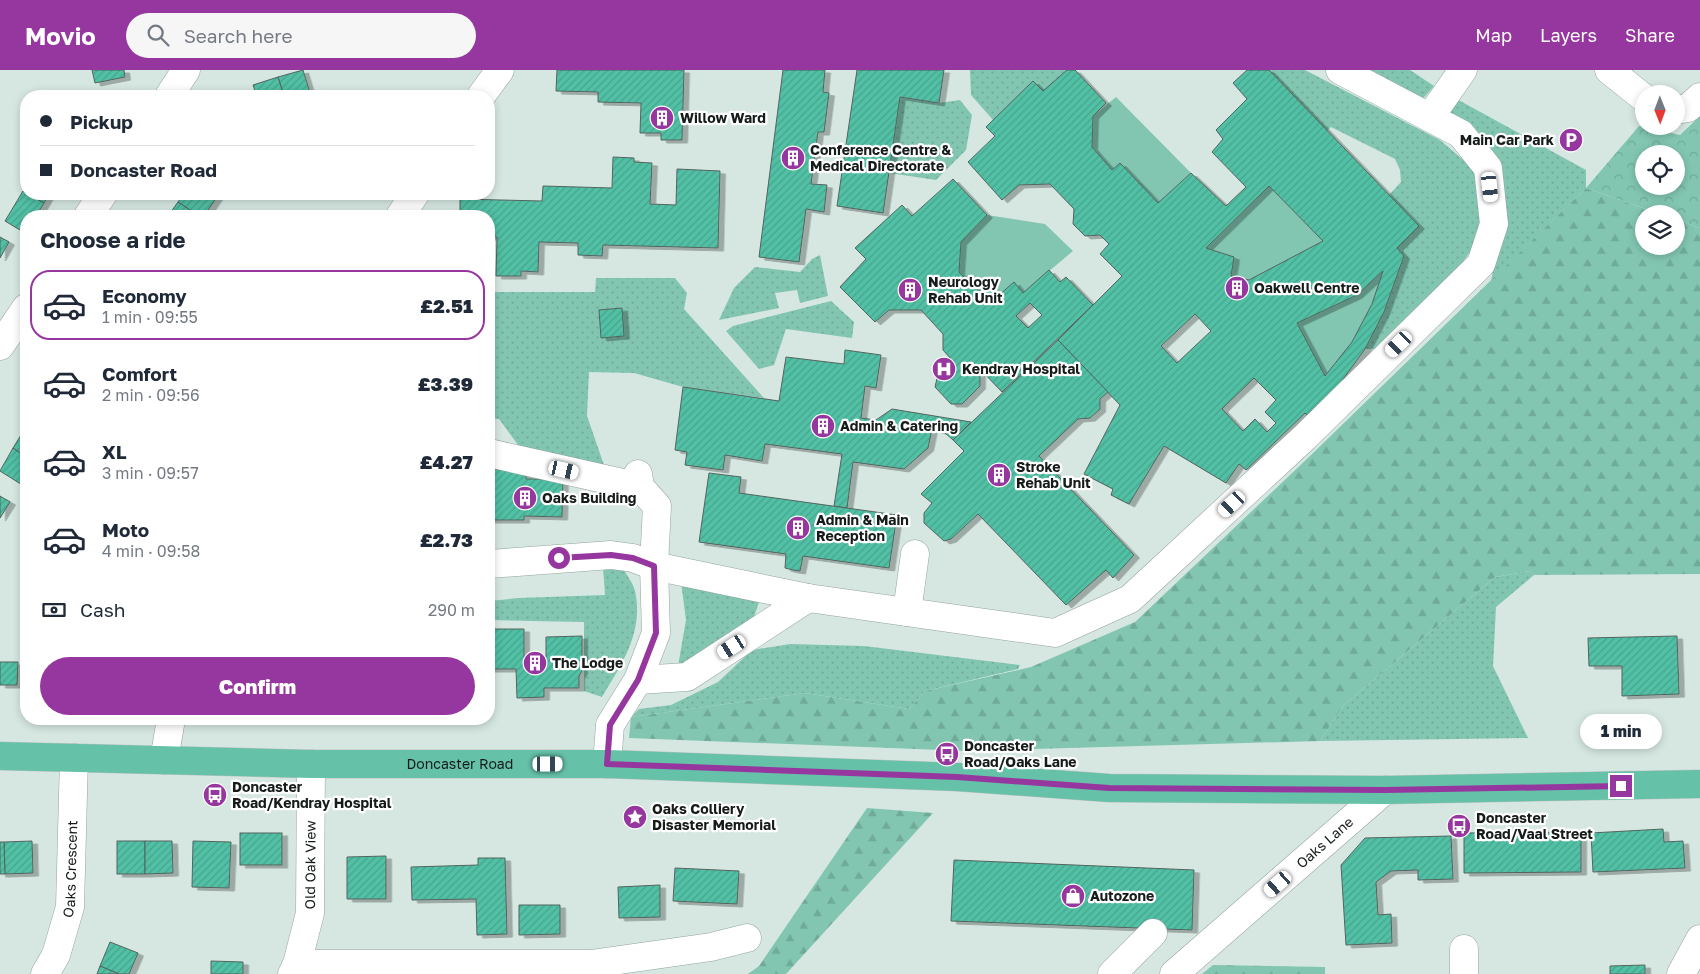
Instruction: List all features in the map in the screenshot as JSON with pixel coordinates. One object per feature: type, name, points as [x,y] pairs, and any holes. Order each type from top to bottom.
[{"type":"highway","name":"Doncaster Road","points":[[0,756],[311,764],[607,764],[957,777],[1109,788],[1385,790],[1700,784]]},
{"type":"street","points":[[173,90],[186,70]]},
{"type":"street","points":[[485,90],[500,70]]},
{"type":"street","points":[[495,564],[611,555],[633,558],[654,566],[808,598],[1055,633],[1130,599],[1304,437],[1480,264],[1494,224],[1488,168],[1461,134],[1340,70]]},
{"type":"street","points":[[1430,117],[1463,70]]},
{"type":"street","points":[[1610,71],[1635,91]]},
{"type":"street","points":[[0,346],[20,317]]},
{"type":"street","points":[[495,454],[639,480],[658,506],[654,566],[656,633],[638,680],[610,725],[607,764]]},
{"type":"street","points":[[907,612],[915,554]]},
{"type":"street","points":[[638,680],[687,676],[808,598]]},
{"type":"street","points":[[164,760],[170,725]]},
{"type":"street","name":"Oaks Crescent","points":[[44,974],[56,955],[70,907],[74,758]]},
{"type":"street","name":"Old Oak View","points":[[311,764],[310,913],[295,969],[583,964],[711,947],[747,938]]},
{"type":"street","name":"Oaks Lane","points":[[1174,974],[1385,790]]},
{"type":"street","points":[[1112,974],[1153,933]]},
{"type":"street","points":[[1681,974],[1700,939]]},
{"type":"green space","points":[[970,70],[1067,70],[1043,91],[993,120],[971,95]]},
{"type":"green space","points":[[1269,70],[1305,70],[1440,140],[1476,171],[1482,215],[1476,243],[1461,265],[1375,349],[1365,349],[1384,312],[1404,257],[1397,248],[1389,195],[1401,182],[1400,170],[1395,159],[1331,127],[1327,131]]},
{"type":"green space","points":[[1359,70],[1410,70],[1434,86],[1421,101]]},
{"type":"green space","points":[[900,97],[939,103],[960,100],[972,115],[966,150],[936,180],[889,173]]},
{"type":"green space","points":[[1116,97],[1191,173],[1158,203],[1120,163],[1112,170],[1092,147],[1093,116]]},
{"type":"green space","points":[[1453,97],[1586,170],[1586,188],[1491,281],[1506,208],[1500,168],[1445,112]]},
{"type":"green space","points":[[1700,116],[1700,228],[1685,222],[1685,205],[1635,205],[1586,188],[1635,131],[1635,135],[1685,135],[1685,130]]},
{"type":"green space","points":[[1269,186],[1323,241],[1249,280],[1231,276],[1234,257],[1206,248]]},
{"type":"green space","points":[[1586,188],[1635,205],[1635,255],[1685,255],[1685,222],[1700,228],[1700,574],[1534,575],[1530,571],[1495,577],[1343,706],[1320,741],[967,751],[629,738],[631,717],[805,693],[909,709],[925,691],[1031,667],[1135,622],[1310,456]]},
{"type":"green space","points":[[987,215],[1045,224],[1073,251],[1023,293],[1014,283],[997,297],[988,287],[981,294],[959,272],[961,242]]},
{"type":"green space","points":[[820,255],[828,296],[800,303],[797,290],[775,293],[779,308],[719,320],[734,288],[755,267],[800,272],[812,259]]},
{"type":"green space","points":[[1383,271],[1372,304],[1352,342],[1325,376],[1297,323],[1357,295]]},
{"type":"green space","points":[[596,278],[675,278],[687,293],[684,309],[764,398],[683,387],[634,373],[589,372],[587,416],[604,465],[524,453],[499,419],[495,419],[495,292],[595,292]]},
{"type":"green space","points":[[831,301],[854,322],[852,338],[786,329],[774,365],[759,369],[726,331],[733,326]]},
{"type":"green space","points":[[603,567],[622,567],[635,591],[637,606],[634,634],[624,660],[602,697],[584,691],[584,622],[495,620],[495,600],[605,595]]},
{"type":"green space","points":[[1530,571],[1534,575],[1496,607],[1493,666],[1528,738],[1320,741],[1343,706],[1495,577]]},
{"type":"green space","points":[[681,582],[751,594],[759,602],[751,626],[678,666],[686,620]]},
{"type":"green space","points":[[790,644],[864,646],[1020,665],[1018,669],[925,691],[909,709],[805,693],[631,717],[639,709],[671,705],[718,682],[752,650]]},
{"type":"green space","points":[[867,808],[933,813],[786,974],[748,974],[759,966]]},
{"type":"green space","points":[[1213,965],[1325,967],[1325,974],[1202,974]]},
{"type":"building","points":[[92,70],[124,70],[125,77],[95,83]]},
{"type":"building","points":[[303,70],[309,90],[282,90],[278,77]]},
{"type":"building","name":"Willow Ward","points":[[557,70],[684,70],[682,140],[661,140],[661,133],[640,133],[641,103],[598,102],[598,92],[556,91]]},
{"type":"building","name":"Conference Centre & Medical Directorate","points":[[783,70],[825,70],[823,92],[829,93],[824,132],[818,132],[811,184],[827,185],[824,212],[806,209],[799,262],[759,257]]},
{"type":"building","points":[[857,70],[944,70],[939,103],[900,97],[883,213],[837,206]]},
{"type":"building","name":"Oakwell Centre","points":[[1067,70],[1075,70],[1106,103],[1093,116],[1092,147],[1112,170],[1120,163],[1158,203],[1191,173],[1226,206],[1246,187],[1212,152],[1223,139],[1216,130],[1247,99],[1233,83],[1247,70],[1269,70],[1419,226],[1397,248],[1404,256],[1384,312],[1365,349],[1339,385],[1307,415],[1305,413],[1246,470],[1239,464],[1226,483],[1164,446],[1129,504],[1111,495],[1113,489],[1084,474],[1120,405],[1058,340],[1122,276],[1100,254],[1109,244],[1100,235],[1085,236],[1073,224],[1074,209],[1050,184],[1019,185],[1002,200],[968,162],[995,136],[986,127],[1033,81],[1043,91]],"holes":[[[1269,186],[1323,241],[1249,280],[1231,276],[1234,257],[1206,248]],[[1383,271],[1372,304],[1352,342],[1325,376],[1297,323],[1357,295]],[[1195,314],[1211,331],[1177,363],[1161,346]],[[1254,378],[1276,400],[1265,412],[1276,423],[1267,432],[1255,419],[1243,431],[1222,409]]]},
{"type":"building","points":[[278,77],[282,90],[255,90],[253,85]]},
{"type":"building","points":[[613,157],[634,158],[634,162],[652,163],[650,204],[676,205],[677,169],[720,171],[718,248],[603,245],[602,256],[578,255],[578,243],[539,242],[538,272],[521,271],[521,276],[496,276],[497,237],[495,237],[495,210],[460,210],[460,200],[542,201],[543,186],[612,188]]},
{"type":"building","name":"Neurology Rehab Unit","points":[[953,179],[987,215],[961,242],[959,272],[981,294],[988,287],[997,297],[1014,282],[1023,293],[1049,270],[1060,282],[1066,277],[1093,305],[1002,392],[980,369],[980,386],[962,404],[951,404],[935,387],[938,374],[951,359],[943,350],[943,334],[921,310],[889,310],[875,322],[840,287],[866,259],[855,248],[902,205],[912,216]],"holes":[[[1030,303],[1042,315],[1028,328],[1016,316]]]},
{"type":"building","points":[[20,196],[20,200],[39,200],[44,203],[40,210],[20,210],[20,230],[5,221]]},
{"type":"building","points":[[180,200],[215,200],[208,210],[190,210],[178,202]]},
{"type":"building","points":[[178,202],[190,210],[172,210]]},
{"type":"building","points":[[0,237],[9,242],[0,258]]},
{"type":"building","points":[[622,308],[624,336],[601,338],[599,310]]},
{"type":"building","name":"Stroke Rehab Unit","points":[[1058,340],[1108,392],[1100,399],[1100,409],[1090,418],[1078,419],[1039,456],[1134,555],[1113,578],[1106,570],[1066,605],[978,514],[951,539],[944,541],[924,523],[924,513],[932,503],[921,494],[964,451],[953,440]]},
{"type":"building","name":"Admin & Catering","points":[[845,350],[881,355],[876,388],[865,386],[861,418],[876,420],[892,409],[971,422],[953,440],[944,432],[932,429],[928,448],[904,469],[853,462],[847,508],[834,506],[842,454],[765,444],[762,461],[725,455],[723,470],[685,465],[687,452],[675,450],[683,387],[779,401],[786,357],[844,364]]},
{"type":"building","points":[[20,437],[20,453],[13,448]]},
{"type":"building","points":[[13,448],[20,453],[20,484],[0,471]]},
{"type":"building","name":"Oaks Building","points":[[495,469],[526,470],[526,479],[563,479],[562,517],[524,516],[524,520],[495,520]]},
{"type":"building","name":"Admin & Main Reception","points":[[709,473],[741,477],[739,493],[897,515],[889,568],[803,556],[800,571],[785,568],[786,554],[699,542]]},
{"type":"building","points":[[0,496],[10,502],[0,518]]},
{"type":"building","name":"The Lodge","points":[[495,629],[524,629],[524,657],[546,657],[546,637],[582,636],[582,671],[579,676],[579,688],[544,688],[544,697],[517,698],[516,669],[495,669]]},
{"type":"building","points":[[1677,636],[1679,694],[1622,696],[1622,666],[1589,666],[1588,638]]},
{"type":"building","points":[[0,662],[18,662],[17,685],[0,685]]},
{"type":"building","points":[[1663,829],[1664,842],[1683,841],[1685,868],[1593,872],[1591,833]]},
{"type":"building","points":[[1581,832],[1581,872],[1464,873],[1464,833]]},
{"type":"building","points":[[240,833],[282,833],[282,865],[240,865]]},
{"type":"building","points":[[1451,836],[1453,879],[1418,880],[1418,870],[1391,871],[1376,882],[1378,915],[1391,914],[1392,943],[1346,945],[1341,865],[1365,838]]},
{"type":"building","points":[[32,841],[33,873],[5,874],[4,842]]},
{"type":"building","points":[[117,841],[145,841],[145,874],[117,874]]},
{"type":"building","points":[[145,841],[172,841],[173,873],[145,874]]},
{"type":"building","points":[[193,841],[231,842],[229,888],[192,887]]},
{"type":"building","points":[[0,842],[4,842],[5,874],[0,874]]},
{"type":"building","points":[[386,856],[386,899],[347,899],[347,857]]},
{"type":"building","points":[[478,858],[505,858],[507,934],[477,935],[476,899],[412,900],[411,867],[478,865]]},
{"type":"building","name":"Autozone","points":[[954,860],[1194,870],[1192,930],[951,921]]},
{"type":"building","points":[[675,868],[739,871],[737,904],[673,901]]},
{"type":"building","points":[[660,885],[660,917],[619,918],[618,887]]},
{"type":"building","points":[[519,905],[560,905],[560,934],[519,935]]},
{"type":"building","points":[[110,942],[138,953],[129,974],[119,974],[100,966]]},
{"type":"building","points":[[211,961],[243,962],[243,974],[211,974]]},
{"type":"building","points":[[1645,965],[1645,974],[1610,974],[1610,966]]},
{"type":"building","points":[[100,966],[119,974],[97,974]]},
{"type":"place","name":"Willow Ward","points":[[662,118]]},
{"type":"place","name":"Main Car Park","points":[[1571,140]]},
{"type":"place","name":"Conference Centre & Medical Directorate","points":[[793,158]]},
{"type":"place","name":"Oakwell Centre","points":[[1237,288]]},
{"type":"place","name":"Neurology Rehab Unit","points":[[910,290]]},
{"type":"place","name":"Kendray Hospital","points":[[944,369]]},
{"type":"place","name":"Admin & Catering","points":[[823,426]]},
{"type":"place","name":"Stroke Rehab Unit","points":[[999,475]]},
{"type":"place","name":"Oaks Building","points":[[525,498]]},
{"type":"place","name":"Admin & Main Reception","points":[[798,528]]},
{"type":"place","name":"The Lodge","points":[[535,663]]},
{"type":"place","name":"Doncaster Road/Oaks Lane","points":[[947,754]]},
{"type":"place","name":"Doncaster Road/Kendray Hospital","points":[[215,795]]},
{"type":"place","name":"Oaks Colliery Disaster Memorial","points":[[635,817]]},
{"type":"place","name":"Doncaster Road/Vaal Street","points":[[1459,826]]},
{"type":"place","name":"Autozone","points":[[1073,896]]},
{"type":"route","points":[[559,558],[611,555],[633,558],[654,566],[656,633],[638,680],[610,725],[607,764],[957,777],[1109,788],[1385,790],[1621,786]]}]
